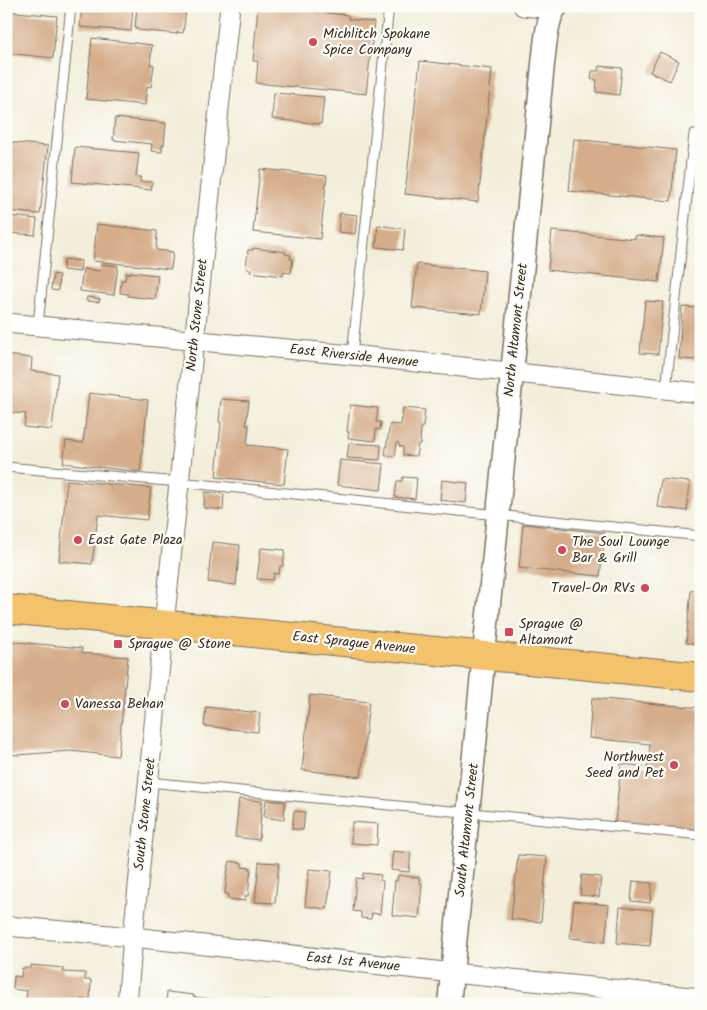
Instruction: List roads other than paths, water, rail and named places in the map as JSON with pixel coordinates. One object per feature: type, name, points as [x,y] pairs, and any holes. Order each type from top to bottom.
[{"type":"main road","name":"East Sprague Avenue","points":[[6,609],[701,677]]},
{"type":"street","name":"North Stone Street","points":[[164,624],[230,6]]},
{"type":"street","points":[[523,6],[556,8]]},
{"type":"street","name":"North Altamont Street","points":[[484,656],[543,64],[548,26],[556,8]]},
{"type":"street","name":"East Riverside Avenue","points":[[6,323],[352,355],[701,392]]},
{"type":"street","name":"South Stone Street","points":[[127,1004],[164,624]]},
{"type":"street","name":"South Altamont Street","points":[[450,1004],[484,656]]},
{"type":"street","name":"East 1st Avenue","points":[[6,926],[701,998]]},
{"type":"lane","points":[[38,325],[71,6]]},
{"type":"lane","points":[[352,355],[389,6]]},
{"type":"lane","points":[[666,389],[694,134]]},
{"type":"lane","points":[[6,466],[701,536]]},
{"type":"lane","points":[[148,782],[701,835]]},
{"type":"railway","points":[[692,6],[701,12]]},
{"type":"place","name":"Michlitch Spokane Spice Company","points":[[313,42]]},
{"type":"place","name":"East Gate Plaza","points":[[78,540]]},
{"type":"place","name":"The Soul Lounge Bar & Grill","points":[[562,550]]},
{"type":"place","name":"Travel-On RVs","points":[[645,588]]},
{"type":"place","name":"Sprague @ Altamont","points":[[509,632]]},
{"type":"place","name":"Sprague @ Stone","points":[[118,644]]},
{"type":"place","name":"Vanessa Behan","points":[[65,704]]},
{"type":"place","name":"Northwest Seed and Pet","points":[[674,765]]}]
